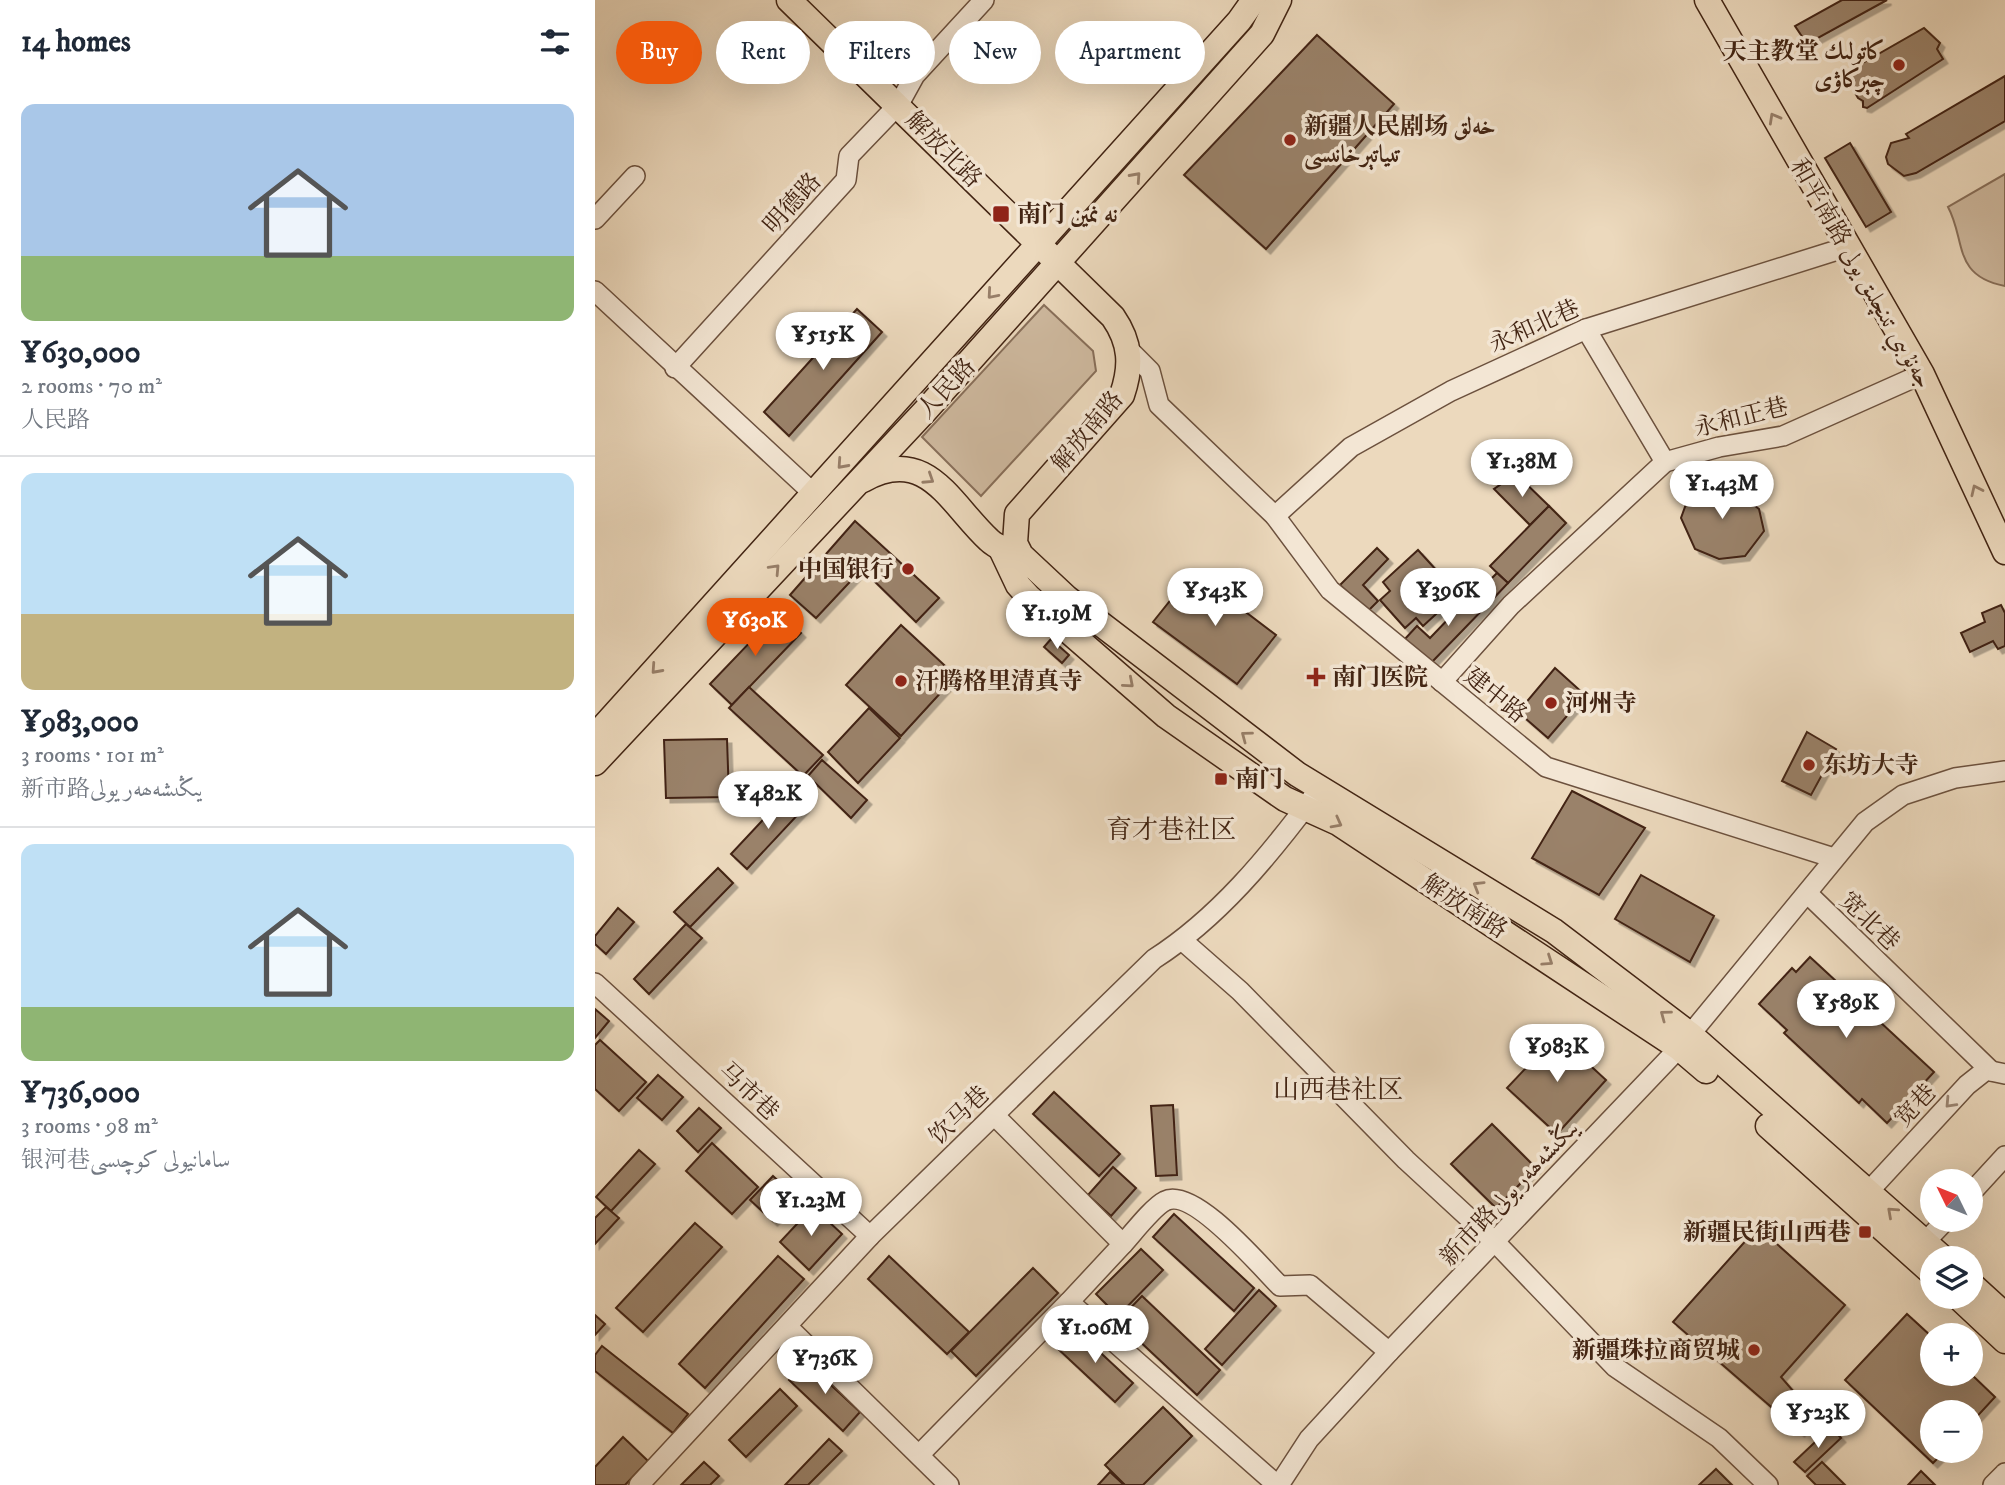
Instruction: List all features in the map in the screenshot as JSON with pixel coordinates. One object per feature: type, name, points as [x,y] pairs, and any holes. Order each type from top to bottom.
[{"type":"main road","name":"解放北路","points":[[789,0],[899,104],[1058,264]]},
{"type":"main road","name":"人民路","points":[[595,736],[1240,21],[1254,0]]},
{"type":"main road","name":"人民路","points":[[595,763],[1058,264],[1262,34],[1279,0]]},
{"type":"main road","name":"和平南路 جەنۇبىي تىنچلىق يولى","points":[[1707,0],[1922,374],[2005,552]]},
{"type":"main road","points":[[1058,264],[1113,317],[1129,350]]},
{"type":"main road","name":"解放南路","points":[[1129,350],[1130,373],[1122,395],[1017,514],[1014,536],[1021,555],[1066,598],[1193,697],[1319,788],[1555,931],[1869,1191],[1930,1246]]},
{"type":"main road","name":"解放南路","points":[[846,493],[877,472],[896,468],[915,471],[932,478],[991,542],[1032,565]]},
{"type":"main road","points":[[1000,547],[1008,524],[1025,502]]},
{"type":"main road","name":"解放南路","points":[[1000,547],[1018,585],[1029,597],[1160,711],[1285,799],[1338,823],[1685,1041],[1920,1262]]},
{"type":"main road","points":[[1983,1295],[2005,1315]]},
{"type":"main road","points":[[1971,1309],[2005,1341]]},
{"type":"street","name":"明德路","points":[[675,368],[846,180],[849,156],[899,104],[915,75],[984,0]]},
{"type":"street","points":[[595,219],[635,176]]},
{"type":"street","name":"永和北巷","points":[[1275,516],[1351,447],[1451,391],[1585,329],[1847,247]]},
{"type":"street","points":[[595,290],[675,368],[814,494]]},
{"type":"street","points":[[1585,329],[1665,462]]},
{"type":"street","name":"建中路","points":[[1129,350],[1150,371],[1159,405],[1275,516],[1330,590],[1546,767],[1834,858]]},
{"type":"street","name":"永和正巷","points":[[1442,682],[1511,605],[1665,462],[1719,447],[1783,436],[1922,374]]},
{"type":"street","name":"新市路يىڭىشەھەر يولى","points":[[1278,1485],[1309,1439],[1685,1041],[1864,822],[1903,795],[1955,778],[2005,771]]},
{"type":"street","name":"饮马巷","points":[[639,1485],[870,1236],[1154,959],[1183,941],[1266,859],[1319,788]]},
{"type":"street","name":"宽北巷","points":[[1807,893],[1998,1072]]},
{"type":"street","points":[[1183,941],[1240,991],[1406,1160],[1496,1242],[1615,1367],[1719,1438],[1768,1485]]},
{"type":"street","name":"马市巷","points":[[595,983],[870,1236]]},
{"type":"street","name":"宽巷","points":[[1869,1191],[1967,1085],[1986,1070],[1998,1072]]},
{"type":"street","points":[[994,1115],[1123,1244]]},
{"type":"street","points":[[1983,1180],[2005,1156]]},
{"type":"street","points":[[919,1455],[1165,1201],[1179,1198],[1207,1213],[1280,1286],[1310,1285],[1389,1352]]},
{"type":"street","points":[[1069,1301],[1278,1485]]},
{"type":"street","points":[[787,1327],[949,1485]]},
{"type":"street","points":[[1993,1485],[2005,1473]]},
{"type":"shaded area","points":[[2005,174],[2005,286],[1988,281],[1968,265],[1948,207]]},
{"type":"shaded area","points":[[1044,305],[1093,351],[1096,371],[981,496],[922,437]]},
{"type":"building","points":[[1842,0],[1887,0],[1807,44],[1795,26]]},
{"type":"building","name":"天主教堂 كاتولىك چېركاۋى","points":[[1924,28],[1940,43],[1937,49],[1943,59],[1867,108],[1863,107],[1863,101],[1858,98],[1850,84],[1854,81],[1848,79],[1847,72]]},
{"type":"building","name":"新疆人民剧场 خەلق تىياتېرخانىسى","points":[[1317,35],[1394,104],[1266,249],[1184,175]]},
{"type":"building","points":[[2005,76],[2005,121],[1916,173],[1904,176],[1888,164],[1886,157],[1891,143],[1909,138],[1906,134]]},
{"type":"building","points":[[1850,143],[1891,212],[1866,227],[1825,158]]},
{"type":"building","points":[[857,309],[882,332],[789,436],[764,412]]},
{"type":"building","points":[[1516,474],[1549,506],[1530,525],[1494,489]]},
{"type":"building","points":[[1710,480],[1733,489],[1759,509],[1764,531],[1745,556],[1719,559],[1695,549],[1681,518],[1690,493]]},
{"type":"building","points":[[1549,506],[1566,523],[1508,583],[1490,566]]},
{"type":"building","points":[[855,521],[939,598],[916,622],[862,569],[816,618],[790,595]]},
{"type":"building","points":[[1377,548],[1388,559],[1363,585],[1378,601],[1367,612],[1340,585]]},
{"type":"building","points":[[1418,550],[1458,594],[1423,626],[1416,618],[1405,628],[1380,600],[1390,591],[1383,582]]},
{"type":"building","points":[[1193,572],[1276,635],[1237,684],[1153,622]]},
{"type":"building","points":[[1497,573],[1508,583],[1492,600],[1481,589]]},
{"type":"building","points":[[1479,587],[1492,600],[1430,664],[1404,640],[1417,626],[1430,638]]},
{"type":"building","points":[[2001,605],[2005,613],[2005,646],[1998,649],[1993,641],[1970,652],[1961,633],[1985,622],[1982,613]]},
{"type":"building","points":[[779,612],[801,633],[732,705],[710,684]]},
{"type":"building","name":"汗腾格里清真寺","points":[[901,625],[956,676],[901,736],[846,685]]},
{"type":"building","points":[[1051,639],[1069,655],[1062,663],[1044,647]]},
{"type":"building","name":"河州寺","points":[[1555,668],[1585,695],[1548,738],[1518,712]]},
{"type":"building","points":[[749,687],[823,755],[803,776],[729,708]]},
{"type":"building","points":[[869,708],[900,738],[858,783],[828,752]]},
{"type":"building","name":"东坊大寺","points":[[1807,732],[1836,749],[1811,795],[1782,781]]},
{"type":"building","points":[[727,739],[729,797],[666,798],[664,740]]},
{"type":"building","points":[[822,760],[867,800],[851,818],[808,776]]},
{"type":"building","points":[[1572,791],[1645,828],[1599,895],[1532,858]]},
{"type":"building","points":[[788,793],[804,808],[747,869],[731,854]]},
{"type":"building","points":[[718,868],[733,883],[690,927],[674,912]]},
{"type":"building","points":[[1641,875],[1714,916],[1690,962],[1615,919]]},
{"type":"building","points":[[618,908],[634,922],[606,954],[595,944],[595,936]]},
{"type":"building","points":[[686,924],[702,938],[649,994],[634,979]]},
{"type":"building","points":[[1810,957],[1934,1072],[1887,1123],[1862,1099],[1859,1103],[1784,1033],[1787,1030],[1759,1004],[1792,968],[1796,972]]},
{"type":"building","points":[[595,1009],[609,1021],[595,1038]]},
{"type":"building","points":[[1557,1035],[1606,1080],[1557,1134],[1507,1088]]},
{"type":"building","points":[[600,1040],[646,1082],[619,1111],[595,1089],[595,1045]]},
{"type":"building","points":[[658,1075],[683,1097],[662,1120],[637,1098]]},
{"type":"building","points":[[1054,1092],[1120,1154],[1099,1176],[1033,1114]]},
{"type":"building","points":[[1173,1105],[1177,1175],[1156,1176],[1151,1106]]},
{"type":"building","points":[[699,1108],[721,1128],[698,1152],[677,1131]]},
{"type":"building","points":[[1492,1124],[1536,1168],[1496,1208],[1451,1164]]},
{"type":"building","points":[[712,1143],[758,1187],[732,1214],[686,1171]]},
{"type":"building","points":[[639,1150],[655,1164],[611,1211],[596,1197]]},
{"type":"building","points":[[1113,1167],[1136,1188],[1111,1216],[1088,1195]]},
{"type":"building","points":[[773,1176],[796,1197],[773,1221],[750,1200]]},
{"type":"building","points":[[606,1207],[619,1218],[595,1244],[595,1218]]},
{"type":"building","points":[[813,1207],[842,1234],[809,1270],[780,1242]]},
{"type":"building","points":[[1174,1214],[1254,1288],[1234,1311],[1153,1237]]},
{"type":"building","points":[[695,1223],[722,1247],[643,1332],[616,1308]]},
{"type":"building","name":"新疆珠拉商贸城","points":[[1758,1227],[1845,1305],[1781,1377],[1813,1414],[1800,1432],[1673,1322]]},
{"type":"building","points":[[1141,1249],[1163,1270],[1118,1316],[1096,1294]]},
{"type":"building","points":[[778,1256],[804,1279],[705,1388],[679,1364]]},
{"type":"building","points":[[889,1256],[969,1332],[947,1354],[868,1279]]},
{"type":"building","points":[[1033,1268],[1058,1293],[976,1376],[951,1351]]},
{"type":"building","points":[[1259,1290],[1276,1306],[1222,1365],[1205,1349]]},
{"type":"building","points":[[1142,1296],[1220,1370],[1197,1395],[1118,1321]]},
{"type":"building","points":[[1907,1314],[1920,1326],[1920,1386],[1983,1386],[1995,1397],[1983,1410],[1983,1400],[1920,1400],[1920,1451],[1845,1380]]},
{"type":"building","points":[[595,1315],[605,1324],[595,1335]]},
{"type":"building","points":[[1074,1328],[1133,1383],[1115,1402],[1056,1347]]},
{"type":"building","points":[[602,1346],[688,1414],[673,1433],[595,1371],[595,1355]]},
{"type":"building","points":[[806,1362],[860,1412],[843,1431],[789,1380]]},
{"type":"building","points":[[780,1389],[797,1406],[746,1457],[729,1440]]},
{"type":"building","points":[[1163,1407],[1192,1436],[1143,1485],[1125,1485],[1105,1465]]},
{"type":"building","points":[[1831,1427],[1841,1438],[1805,1472],[1794,1462]]},
{"type":"building","points":[[623,1437],[648,1461],[625,1485],[595,1485],[595,1467]]},
{"type":"building","points":[[829,1439],[842,1451],[808,1485],[785,1485]]},
{"type":"building","points":[[704,1462],[719,1476],[710,1485],[681,1485]]},
{"type":"building","points":[[1822,1462],[1845,1485],[1816,1485],[1807,1476]]},
{"type":"building","points":[[1716,1469],[1732,1485],[1699,1485]]},
{"type":"building","points":[[1921,1471],[1935,1485],[1908,1485]]},
{"type":"building","points":[[1110,1472],[1124,1485],[1098,1485]]},
{"type":"place","name":"天主教堂 كاتولىك چېركاۋى","points":[[1899,65]]},
{"type":"place","name":"新疆人民剧场 خەلق تىياتېرخانىسى","points":[[1290,140]]},
{"type":"place","name":"南门 نە نمين","points":[[1001,214]]},
{"type":"place","name":"中国银行","points":[[908,569]]},
{"type":"place","name":"南门医院","points":[[1316,677]]},
{"type":"place","name":"汗腾格里清真寺","points":[[901,681]]},
{"type":"place","name":"河州寺","points":[[1551,703]]},
{"type":"place","name":"东坊大寺","points":[[1809,765]]},
{"type":"place","name":"南门","points":[[1221,779]]},
{"type":"place","name":"新疆民街山西巷","points":[[1865,1232]]},
{"type":"place","name":"新疆珠拉商贸城","points":[[1754,1350]]},
{"type":"district","name":"育才巷社区","points":[[1171,829]]},
{"type":"district","name":"山西巷社区","points":[[1338,1089]]}]
